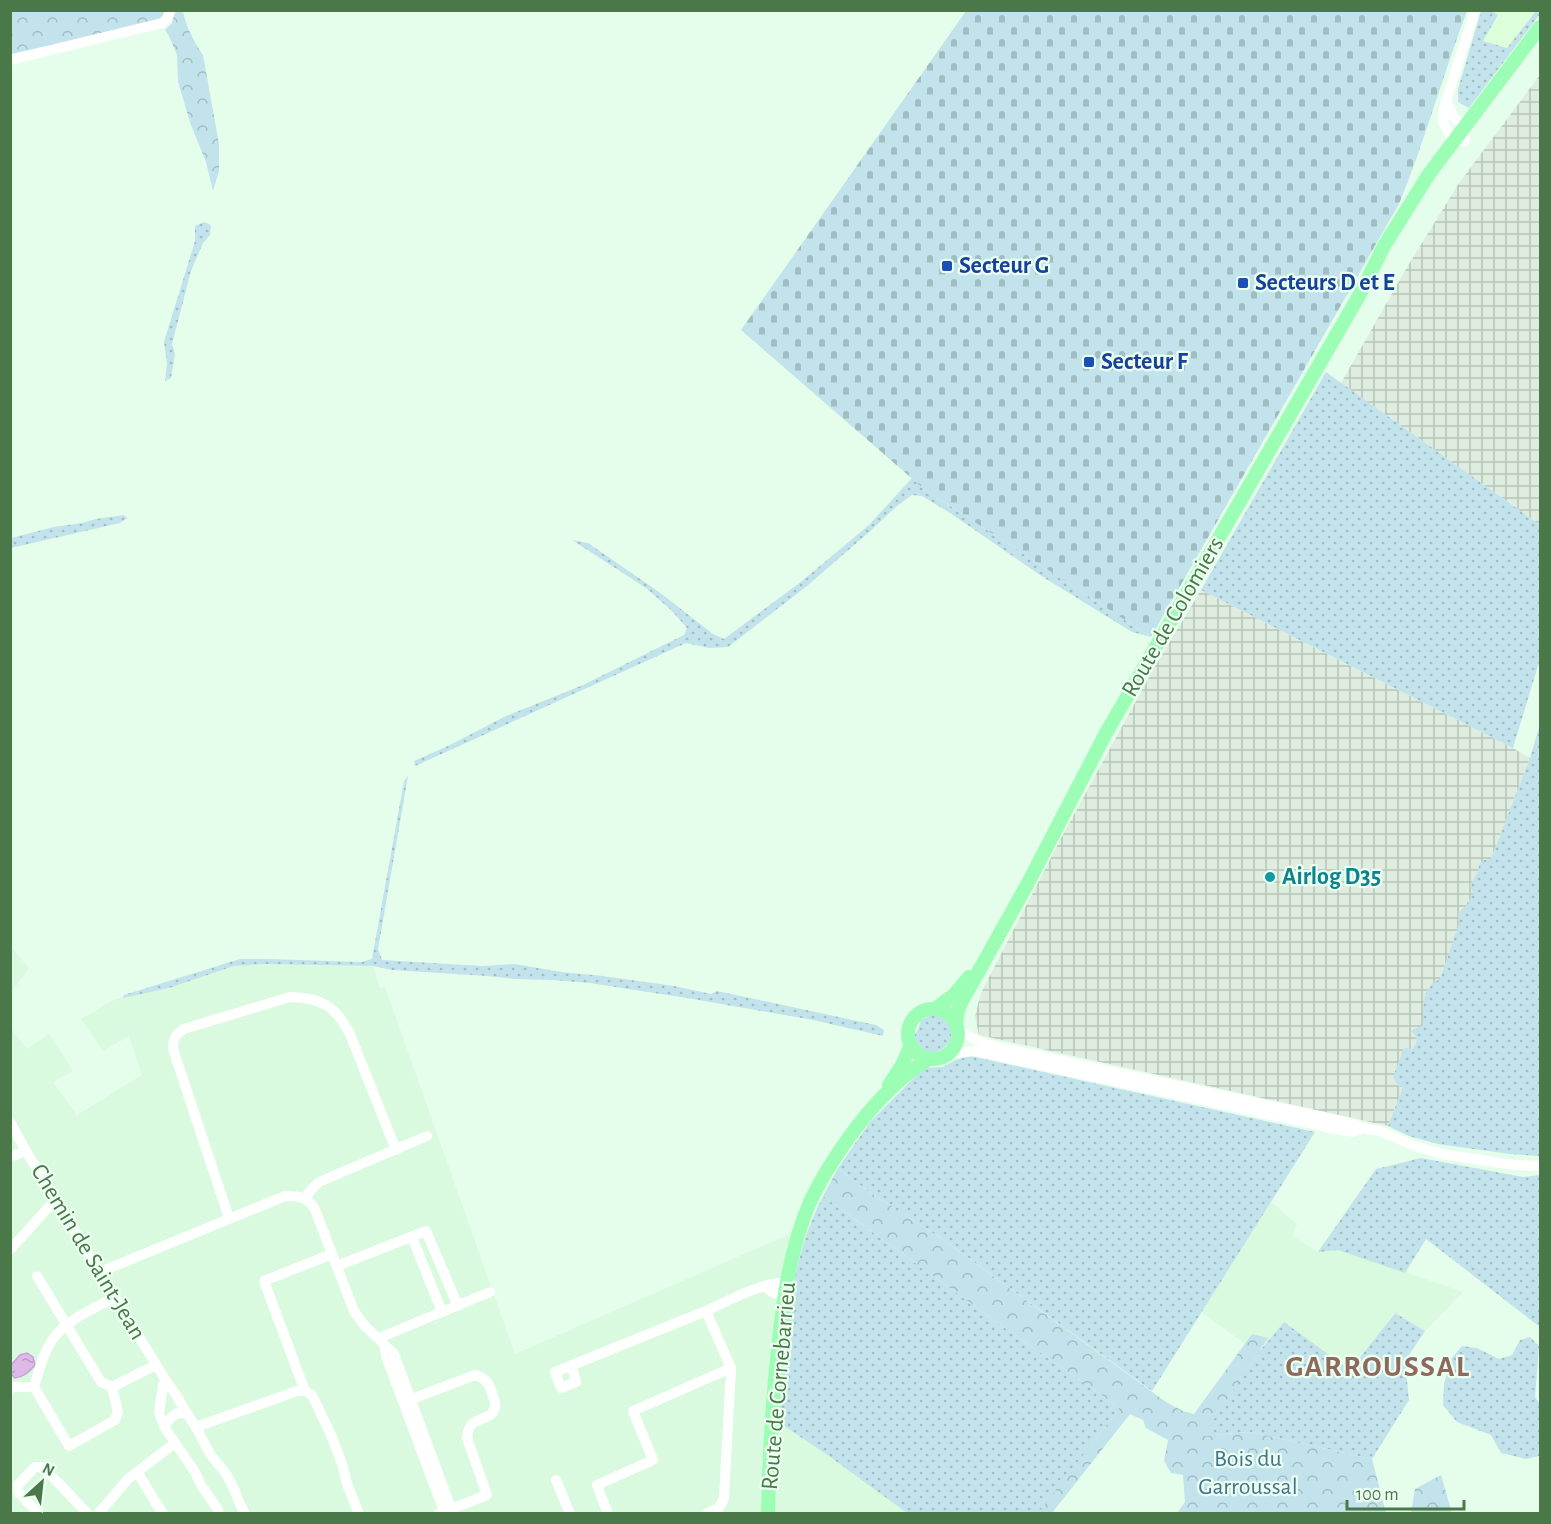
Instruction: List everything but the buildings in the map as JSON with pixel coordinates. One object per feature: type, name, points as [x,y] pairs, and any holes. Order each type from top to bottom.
[{"type":"main road","points":[[1460,136],[1540,27]]},
{"type":"main road","points":[[1460,136],[1540,39]]},
{"type":"main road","name":"Route de Colomiers","points":[[957,1026],[958,1010],[962,1001],[1106,733],[1360,294],[1399,221],[1430,174],[1460,136]]},
{"type":"main road","name":"Route de Colomiers","points":[[935,1009],[954,995],[994,945]]},
{"type":"main road","points":[[935,1009],[944,1012],[957,1026],[958,1039],[951,1053],[944,1057],[929,1059],[918,1054],[910,1045],[909,1028],[919,1014],[927,1010],[935,1009]]},
{"type":"main road","name":"Route de Cornebarrieu","points":[[768,1514],[773,1401],[779,1339],[787,1283],[802,1224],[818,1185],[846,1141],[878,1102],[902,1065],[910,1045]]},
{"type":"main road","name":"Route de Cornebarrieu","points":[[878,1102],[929,1059]]},
{"type":"street","points":[[10,60],[162,23],[171,10]]},
{"type":"street","points":[[1460,136],[1448,133],[1443,122],[1443,111],[1475,10]]},
{"type":"street","points":[[1447,100],[1460,136]]},
{"type":"street","points":[[229,1218],[173,1049],[173,1041],[184,1029],[290,997],[306,997],[321,1001],[334,1010],[350,1034],[396,1150]]},
{"type":"street","points":[[957,1026],[964,1034],[989,1045],[1350,1123],[1380,1131],[1442,1154],[1514,1165],[1540,1166]]},
{"type":"street","points":[[951,1053],[975,1051],[1352,1132],[1363,1128]]},
{"type":"street","name":"Chemin de Saint-Jean","points":[[10,1122],[58,1205],[196,1427],[210,1454],[226,1474],[245,1514]]},
{"type":"street","points":[[306,1199],[309,1192],[319,1182],[427,1136]]},
{"type":"street","points":[[10,1157],[26,1151]]},
{"type":"street","points":[[100,1272],[285,1196],[306,1199],[314,1208],[354,1311],[364,1325],[382,1342],[407,1401],[446,1512],[487,1494],[467,1438],[472,1424],[489,1417],[493,1412],[495,1405],[489,1383],[475,1375],[407,1401]]},
{"type":"street","points":[[10,1250],[45,1211],[58,1205]]},
{"type":"street","points":[[337,1266],[426,1231],[458,1306]]},
{"type":"street","points":[[412,1237],[442,1312]]},
{"type":"street","points":[[305,1391],[264,1281],[332,1254]]},
{"type":"street","points":[[37,1276],[101,1382],[112,1387]]},
{"type":"street","points":[[572,1366],[758,1288],[774,1283],[787,1283]]},
{"type":"street","points":[[765,1287],[785,1297]]},
{"type":"street","points":[[382,1342],[442,1312],[490,1292]]},
{"type":"street","points":[[112,1387],[118,1412],[115,1420],[69,1446],[34,1387],[42,1360],[52,1339],[66,1325],[115,1297]]},
{"type":"street","points":[[706,1311],[731,1368],[724,1498],[719,1508],[706,1514]]},
{"type":"street","points":[[112,1387],[156,1365]]},
{"type":"street","points":[[608,1514],[597,1485],[653,1460],[633,1411],[731,1368]]},
{"type":"street","points":[[166,1381],[163,1385],[159,1413],[164,1425],[219,1514]]},
{"type":"street","points":[[10,1390],[34,1387]]},
{"type":"street","points":[[196,1427],[297,1391],[305,1391],[312,1395],[332,1437],[359,1514]]},
{"type":"street","points":[[164,1425],[175,1414],[186,1412]]},
{"type":"street","points":[[98,1514],[137,1472],[175,1443]]},
{"type":"street","points":[[39,1514],[18,1492],[18,1485],[35,1467],[43,1467],[88,1514]]},
{"type":"street","points":[[137,1472],[163,1514]]},
{"type":"street","points":[[556,1480],[570,1514]]},
{"type":"shaded area","points":[[1492,11],[1536,11],[1507,48],[1483,41],[1498,16]]},
{"type":"shaded area","points":[[1540,75],[1540,525],[1341,383],[1406,269],[1459,183]]},
{"type":"shaded area","points":[[1201,590],[1530,758],[1388,1126],[979,1035],[975,1016],[981,993],[1059,842],[1154,668]]},
{"type":"shaded area","points":[[10,945],[29,968],[11,993],[10,993]]},
{"type":"shaded area","points":[[264,964],[373,966],[380,988],[385,987],[515,1354],[790,1234],[773,1353],[778,1422],[907,1513],[11,1513],[10,1027],[27,1049],[49,1034],[73,1071],[53,1082],[77,1115],[142,1075],[129,1036],[103,1051],[81,1019],[114,1000],[169,988],[234,966]]},
{"type":"shaded area","points":[[1271,1202],[1297,1224],[1292,1236],[1318,1252],[1338,1249],[1463,1292],[1425,1331],[1394,1313],[1350,1370],[1284,1322],[1258,1353],[1201,1312]]},
{"type":"green space","points":[[10,11],[167,11],[158,21],[11,54]]},
{"type":"green space","points":[[175,11],[183,11],[196,45],[203,55],[219,144],[219,171],[213,191],[206,162],[191,125],[178,82],[177,55],[165,30],[172,23]]},
{"type":"green space","points":[[966,11],[1467,11],[1399,204],[1151,637],[924,489],[741,330]]},
{"type":"green space","points":[[1481,11],[1492,11],[1498,15],[1483,41],[1507,48],[1536,11],[1540,11],[1540,14],[1469,108],[1458,102],[1458,89]]},
{"type":"green space","points":[[204,222],[211,225],[210,235],[203,243],[191,271],[172,344],[175,354],[171,378],[165,381],[167,364],[164,342],[195,241],[195,226]]},
{"type":"green space","points":[[1326,372],[1540,525],[1540,659],[1513,748],[1201,590]]},
{"type":"green space","points":[[912,478],[924,489],[1151,637],[1132,632],[1043,577],[950,513],[922,496],[912,495],[807,586],[728,647],[709,648],[686,643],[415,766],[414,761],[506,716],[583,685],[684,635],[687,628],[646,588],[572,540],[588,543],[659,592],[713,634],[724,639],[802,581],[869,525]]},
{"type":"green space","points":[[124,515],[127,518],[120,523],[11,548],[11,538],[54,527]]},
{"type":"green space","points":[[1540,724],[1540,1156],[1438,1144],[1409,1136],[1388,1126],[1403,1087],[1398,1086],[1393,1077],[1404,1048],[1413,1049],[1417,1041],[1411,1031],[1423,1025],[1424,998],[1429,988],[1440,979],[1459,924],[1458,914],[1473,894],[1470,885],[1478,872],[1479,865],[1484,860],[1491,859],[1530,758]]},
{"type":"green space","points":[[408,776],[378,949],[382,960],[482,966],[514,964],[674,986],[711,994],[717,991],[876,1025],[884,1030],[883,1036],[813,1020],[590,983],[392,970],[373,966],[264,964],[234,966],[169,988],[123,998],[124,995],[240,959],[361,962],[372,959],[404,781]]},
{"type":"green space","points":[[935,1015],[947,1021],[952,1030],[951,1038],[938,1052],[929,1053],[920,1048],[914,1035],[921,1020]]},
{"type":"green space","points":[[971,1056],[1315,1132],[1152,1391],[945,1241],[868,1191],[838,1168],[870,1122],[924,1068],[943,1067],[955,1060]]},
{"type":"green space","points":[[1421,1158],[1523,1177],[1540,1175],[1540,1327],[1426,1239],[1405,1273],[1338,1250],[1318,1252],[1376,1169]]},
{"type":"green space","name":"Bois du Garroussal","points":[[838,1168],[868,1191],[945,1241],[1166,1402],[1183,1411],[1194,1414],[1252,1334],[1268,1338],[1203,1436],[1250,1432],[1372,1459],[1386,1513],[1177,1513],[1185,1502],[1183,1475],[1171,1473],[1164,1461],[1168,1440],[1146,1428],[1143,1420],[1130,1414],[1052,1513],[1038,1513],[1119,1409],[823,1196]]},
{"type":"green space","points":[[823,1196],[1119,1409],[1038,1514],[907,1513],[778,1422],[786,1335],[795,1278],[811,1222]]},
{"type":"green space","points":[[1395,1313],[1425,1331],[1405,1361],[1409,1400],[1372,1459],[1250,1432],[1202,1436],[1258,1353],[1284,1322],[1350,1370]]},
{"type":"green space","points":[[1530,1337],[1539,1346],[1535,1397],[1540,1404],[1540,1456],[1526,1459],[1501,1453],[1491,1435],[1457,1422],[1443,1405],[1444,1385],[1450,1360],[1462,1346],[1477,1348],[1499,1359],[1512,1355],[1520,1340]]},
{"type":"green space","points":[[1441,1475],[1452,1513],[1411,1513],[1415,1489]]},
{"type":"water","points":[[27,1353],[33,1357],[35,1365],[26,1374],[15,1378],[11,1374],[11,1365],[20,1355]]},
{"type":"place","name":"Secteur G","points":[[947,266]]},
{"type":"place","name":"Secteurs D et E","points":[[1243,283]]},
{"type":"place","name":"Secteur F","points":[[1089,362]]},
{"type":"place","name":"Airlog D35","points":[[1270,877]]},
{"type":"district","name":"GARROUSSAL","points":[[1378,1367]]}]
